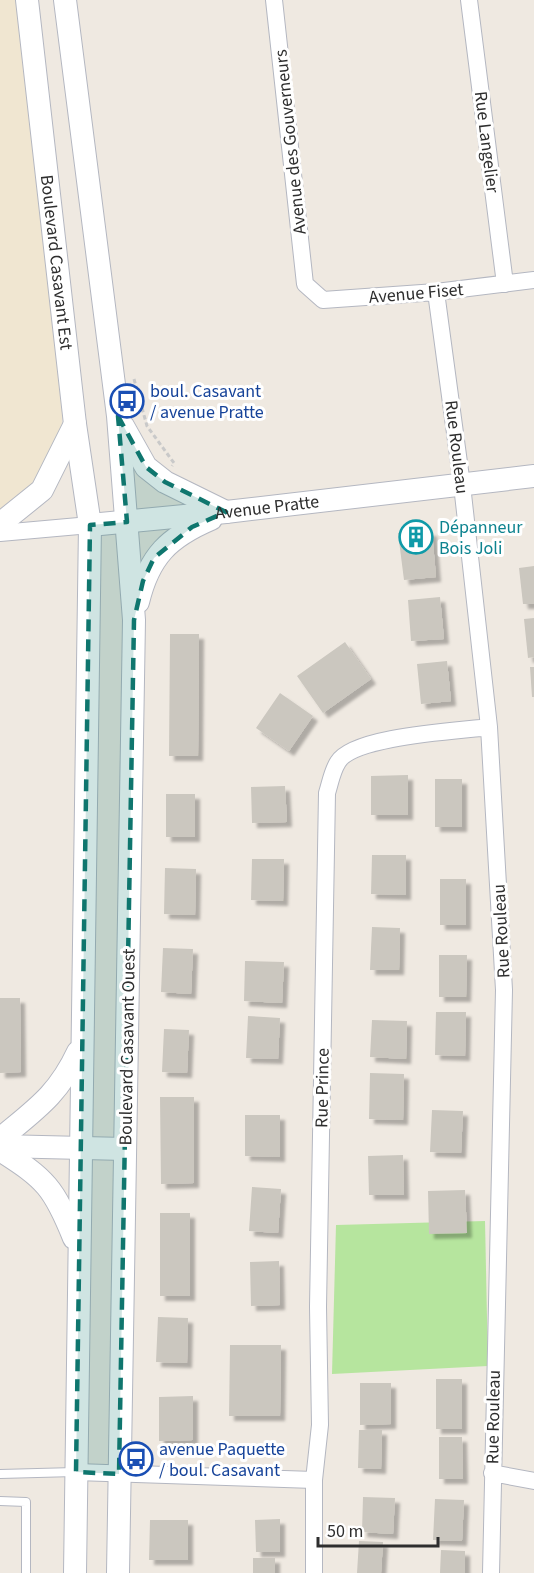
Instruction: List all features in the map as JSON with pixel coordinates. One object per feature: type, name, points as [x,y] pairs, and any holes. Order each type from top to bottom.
[{"type":"street","name":"Boulevard Casavant Est","points":[[27,0],[75,424],[90,525]]},
{"type":"street","points":[[64,0],[118,416],[128,522]]},
{"type":"street","name":"Avenue des Gouverneurs","points":[[274,0],[305,284]]},
{"type":"street","name":"Rue Langelier","points":[[469,0],[505,284]]},
{"type":"street","name":"Avenue Fiset","points":[[305,284],[323,300],[436,292],[534,280]]},
{"type":"street","name":"Rue Rouleau","points":[[436,292],[462,485],[489,727],[504,990],[491,1573]]},
{"type":"street","points":[[118,416],[146,467],[165,482],[226,512]]},
{"type":"street","points":[[0,524],[42,490],[75,424]]},
{"type":"street","name":"Avenue Pratte","points":[[0,533],[226,512],[534,476]]},
{"type":"street","points":[[134,620],[143,581],[154,558],[171,541],[192,527],[226,512]]},
{"type":"street","name":"Boulevard Casavant Ouest","points":[[118,1573],[134,620],[128,522]]},
{"type":"street","points":[[75,1573],[90,525]]},
{"type":"street","name":"Rue Prince","points":[[314,1573],[314,1480],[320,1425],[318,1307],[327,793],[338,761],[351,750],[386,740],[489,727]]},
{"type":"street","points":[[0,1139],[49,1099],[66,1076],[81,1045]]},
{"type":"street","points":[[0,1146],[125,1149]]},
{"type":"street","points":[[0,1150],[40,1177],[59,1200],[78,1249]]},
{"type":"street","points":[[76,1472],[314,1480]]},
{"type":"street","points":[[492,1473],[534,1481]]},
{"type":"lane","points":[[0,1474],[76,1472]]},
{"type":"lane","points":[[0,1501],[26,1502],[26,1573]]},
{"type":"highlighted area","points":[[118,416],[146,467],[165,482],[226,512],[192,527],[154,558],[143,581],[134,620],[119,1474],[76,1472],[90,525],[127,522]]},
{"type":"shaded area","points":[[0,0],[19,0],[63,410],[60,440],[25,495],[0,514]]},
{"type":"green space","points":[[485,1221],[488,1366],[332,1374],[336,1225]]},
{"type":"building","points":[[432,531],[436,577],[404,580],[398,533]]},
{"type":"building","points":[[534,566],[534,604],[523,604],[519,568]]},
{"type":"building","points":[[440,597],[444,639],[411,641],[408,600]]},
{"type":"building","points":[[534,618],[534,657],[528,658],[524,619]]},
{"type":"building","points":[[170,634],[199,634],[198,756],[169,756]]},
{"type":"building","points":[[345,642],[371,679],[323,713],[297,676]]},
{"type":"building","points":[[447,661],[451,701],[421,704],[417,664]]},
{"type":"building","points":[[530,667],[534,667],[534,697],[532,697]]},
{"type":"building","points":[[280,693],[313,716],[289,751],[256,728]]},
{"type":"building","points":[[408,775],[408,815],[371,815],[371,776]]},
{"type":"building","points":[[435,779],[462,779],[462,827],[435,827]]},
{"type":"building","points":[[285,786],[287,822],[252,823],[251,787]]},
{"type":"building","points":[[166,794],[195,794],[195,837],[166,837]]},
{"type":"building","points":[[372,855],[406,855],[406,895],[371,894]]},
{"type":"building","points":[[252,859],[284,859],[283,901],[251,900]]},
{"type":"building","points":[[165,868],[196,869],[195,915],[164,914]]},
{"type":"building","points":[[440,879],[466,879],[466,925],[440,925]]},
{"type":"building","points":[[372,927],[400,928],[399,970],[370,970]]},
{"type":"building","points":[[163,948],[193,949],[191,994],[161,992]]},
{"type":"building","points":[[439,955],[467,955],[466,997],[439,997]]},
{"type":"building","points":[[245,961],[284,962],[282,1003],[244,1001]]},
{"type":"building","points":[[0,998],[20,998],[21,1072],[0,1073]]},
{"type":"building","points":[[436,1012],[466,1012],[465,1056],[435,1055]]},
{"type":"building","points":[[248,1016],[280,1018],[278,1059],[246,1058]]},
{"type":"building","points":[[372,1020],[407,1021],[406,1059],[370,1057]]},
{"type":"building","points":[[164,1029],[189,1030],[187,1073],[162,1072]]},
{"type":"building","points":[[370,1073],[404,1074],[403,1120],[369,1119]]},
{"type":"building","points":[[160,1097],[194,1097],[194,1183],[161,1184]]},
{"type":"building","points":[[432,1110],[463,1111],[461,1153],[430,1152]]},
{"type":"building","points":[[245,1115],[280,1115],[280,1157],[245,1156]]},
{"type":"building","points":[[403,1155],[404,1195],[369,1195],[368,1156]]},
{"type":"building","points":[[252,1187],[281,1189],[278,1233],[249,1231]]},
{"type":"building","points":[[465,1190],[467,1233],[429,1234],[428,1191]]},
{"type":"building","points":[[160,1213],[190,1213],[190,1296],[160,1296]]},
{"type":"building","points":[[279,1261],[280,1305],[251,1306],[250,1262]]},
{"type":"building","points":[[158,1317],[188,1318],[187,1363],[156,1362]]},
{"type":"building","points":[[230,1345],[281,1345],[280,1416],[229,1416]]},
{"type":"building","points":[[436,1379],[462,1379],[462,1429],[436,1429]]},
{"type":"building","points":[[360,1383],[391,1383],[391,1424],[360,1425]]},
{"type":"building","points":[[193,1396],[193,1440],[159,1441],[159,1397]]},
{"type":"building","points":[[359,1430],[382,1430],[381,1469],[358,1468]]},
{"type":"building","points":[[439,1437],[462,1437],[463,1479],[439,1479]]},
{"type":"building","points":[[363,1497],[395,1498],[393,1534],[362,1532]]},
{"type":"building","points":[[435,1499],[464,1500],[462,1541],[433,1540]]},
{"type":"building","points":[[280,1519],[280,1552],[256,1552],[255,1520]]},
{"type":"building","points":[[150,1520],[188,1520],[188,1560],[149,1560]]},
{"type":"building","points":[[359,1541],[383,1542],[381,1573],[357,1573]]},
{"type":"building","points":[[441,1550],[465,1551],[465,1573],[440,1573]]},
{"type":"building","points":[[253,1558],[275,1558],[275,1573],[253,1573]]},
{"type":"place","name":"boul. Casavant / avenue Pratte","points":[[127,401]]},
{"type":"place","name":"Dépanneur Bois Joli","points":[[416,537]]},
{"type":"place","name":"avenue Paquette / boul. Casavant","points":[[136,1459]]}]
